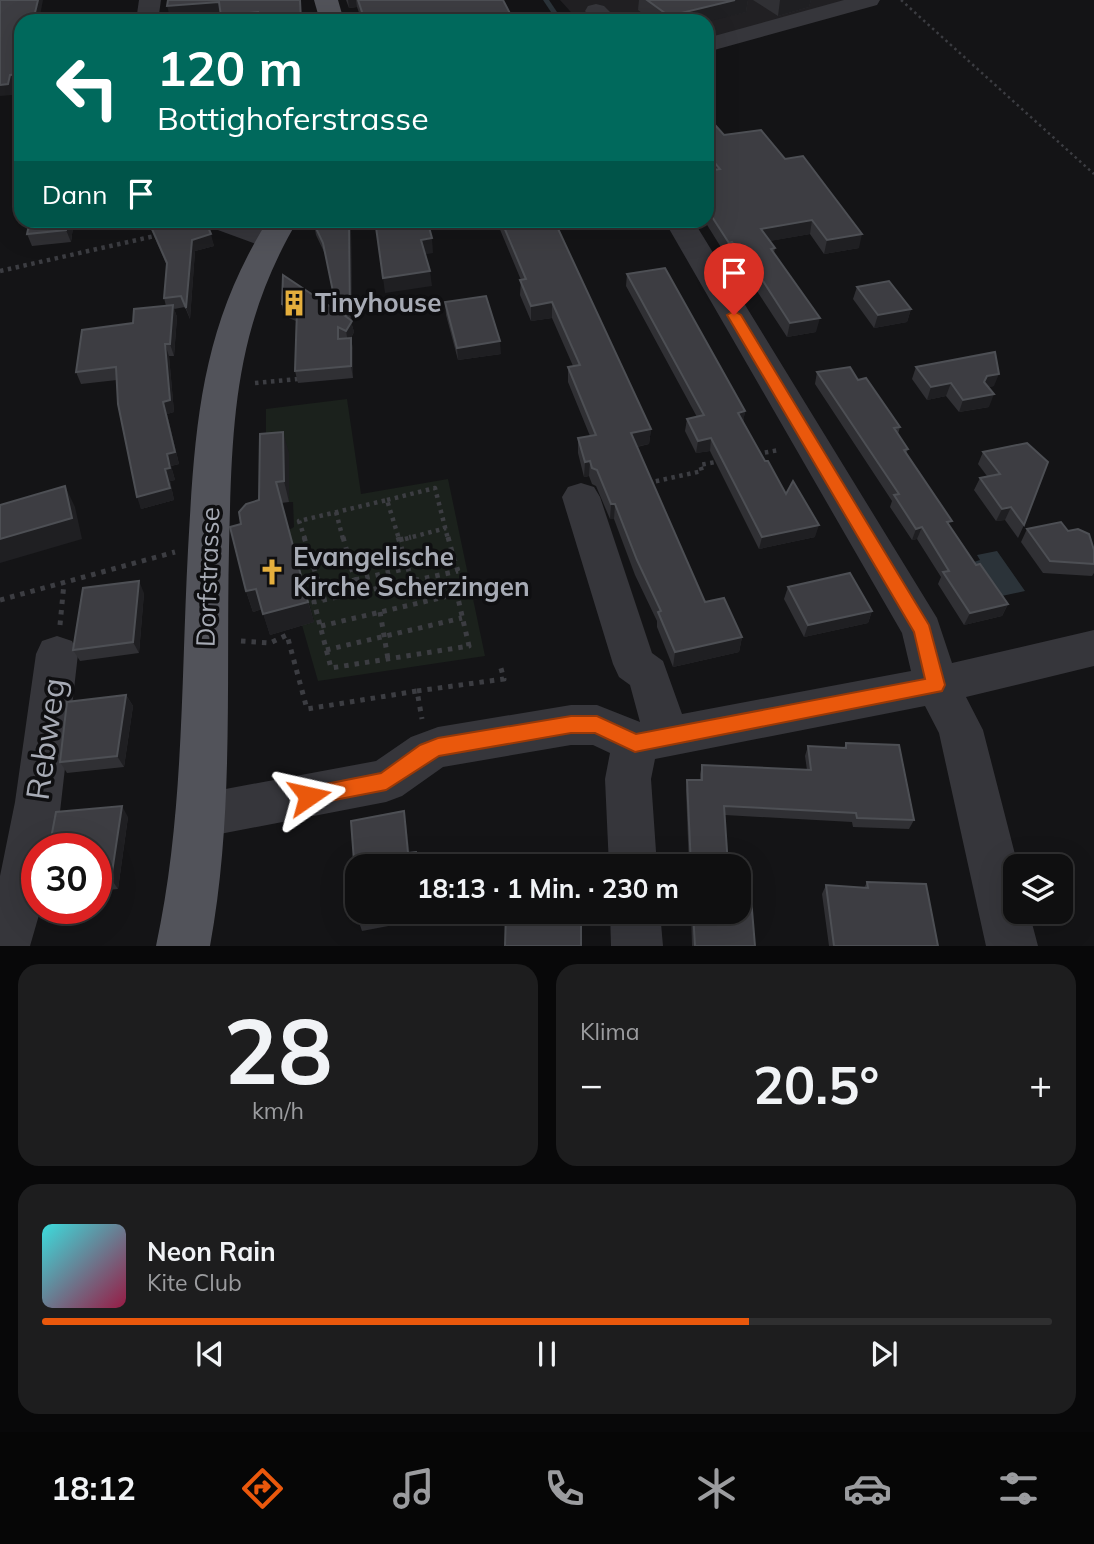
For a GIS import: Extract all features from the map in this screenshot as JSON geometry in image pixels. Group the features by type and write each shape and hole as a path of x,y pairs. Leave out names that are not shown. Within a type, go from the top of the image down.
{"main road":[{"name":"Dorfstrasse","path":"183,946 199,816 214,436 224,359 247,283 276,230"}],"street":[{"path":"714,44 869,0"},
{"path":"683,228 922,630 936,685 961,730 1012,946"},
{"path":"581,497 634,664 648,674 651,740 628,779 632,854"},
{"path":"199,816 386,781 427,752 465,743 571,725 597,725 651,740 936,685 1094,648"},
{"name":"Rebweg","path":"4,946 18,908 28,865 57,654"},
{"path":"636,924 637,946"}],"path":[{"path":"901,0 1094,174"},
{"path":"0,271 187,228"},
{"path":"265,382 298,379"},
{"path":"749,456 811,444"},
{"path":"581,497 702,471 700,465 725,460"},
{"path":"321,626 457,594 467,585 452,552 435,488 299,521 324,600"},
{"path":"387,500 412,580"},
{"path":"336,512 358,592"},
{"path":"399,540 446,528"},
{"path":"0,600 177,551"},
{"path":"355,580 452,552"},
{"path":"351,566 404,554"},
{"path":"457,594 469,646 331,668 314,602 458,570"},
{"path":"57,654 64,583"},
{"path":"380,612 388,659"},
{"path":"326,650 462,618"},
{"path":"233,639 248,643 270,643 286,633 307,709 504,679 500,665"},
{"path":"417,691 424,731"}],"shaded area":[{"path":"560,0 850,0 714,41 714,14 573,14"},
{"path":"347,399 361,494 448,479 485,656 318,681 302,625 314,621 289,530 294,527 293,502 289,502 289,453 266,456 266,409"},
{"path":"997,551 1025,591 997,597 974,562 980,560 977,555"}],"building":[{"path":"0,0 38,0 35,14 14,14 14,75 10,75 8,84 0,85"},
{"path":"168,0 300,0 301,14 221,14 219,2 167,6"},
{"path":"358,0 503,0 510,14 363,14"},
{"path":"647,0 735,0 677,14 666,14"},
{"path":"714,124 724,135 761,130 785,159 803,156 862,234 827,240 812,220 761,229 775,248 771,249 820,318 790,323 745,253 740,254 732,242 729,243 714,220 714,170 720,169 714,162"},
{"path":"28,228 66,228 66,230 27,234"},
{"path":"152,228 208,228 211,234 192,240 186,308 181,296 164,298 167,263"},
{"path":"316,228 349,228 350,314 344,315 352,321 346,331 338,327 338,339 351,338 351,366 295,371 297,310 282,304 283,275 337,311 323,243"},
{"path":"376,228 429,228 432,238 421,240 430,271 383,278"},
{"path":"504,228 558,228 651,429 631,433 705,602 724,598 742,637 675,652 658,612 661,611 615,504 611,504 597,470 592,468 590,461 585,462 578,438 596,435 568,367 580,365 552,302 531,306 520,280 526,279"},
{"path":"665,268 745,411 738,413 765,461 768,461 786,494 793,481 819,525 762,537 711,438 698,441 687,419 704,415 627,274"},
{"path":"889,281 911,309 878,315 857,287"},
{"path":"486,296 500,341 457,348 445,302"},
{"path":"173,305 170,344 165,344 170,400 163,402 175,452 167,454 170,468 165,469 170,488 137,497 118,404 116,367 76,372 82,330 133,323 134,309"},
{"path":"995,352 999,374 987,376 984,382 994,394 963,400 951,383 931,387 916,367"},
{"path":"850,367 858,380 866,378 900,427 894,428 908,449 904,450 952,521 947,522 976,565 980,564 1008,604 970,613 943,572 949,571 922,527 916,529 894,495 899,494 817,372"},
{"path":"283,432 284,481 276,482 308,602 263,614 256,589 246,591 230,527 241,524 239,512 246,504 259,500 260,434"},
{"path":"1027,443 1048,462 1024,525 1011,507 1002,509 980,478 1000,474 983,452"},
{"path":"65,486 72,518 0,539 0,505"},
{"path":"1061,522 1068,531 1078,529 1089,534 1094,550 1094,564 1050,561 1027,529"},
{"path":"850,573 872,611 808,625 788,587"},
{"path":"139,581 133,642 73,650 83,588"},
{"path":"126,695 117,756 60,762 67,702"},
{"path":"846,743 899,745 914,820 857,818 856,813 724,806 727,854 690,854 687,780 702,780 702,765 811,770 808,746 846,748"},
{"path":"122,806 112,872 112,833 52,833 56,812"},
{"path":"404,811 408,853 416,854 353,854 351,821"},
{"path":"867,882 926,884 938,946 834,946 826,885 868,888"},
{"path":"751,898 755,946 695,946 694,924 751,924"},
{"path":"506,924 581,924 581,946 505,946"}],"waterway":[{"path":"546,0 555,14"}],"place":[{"name":"Tinyhouse","path":"294,303"},
{"name":"Evangelische Kirche Scherzingen","path":"272,572"}],"route":[{"path":"309,796 386,781 438,747 571,725 597,725 635,743 936,685 922,630 734,315"}]}
